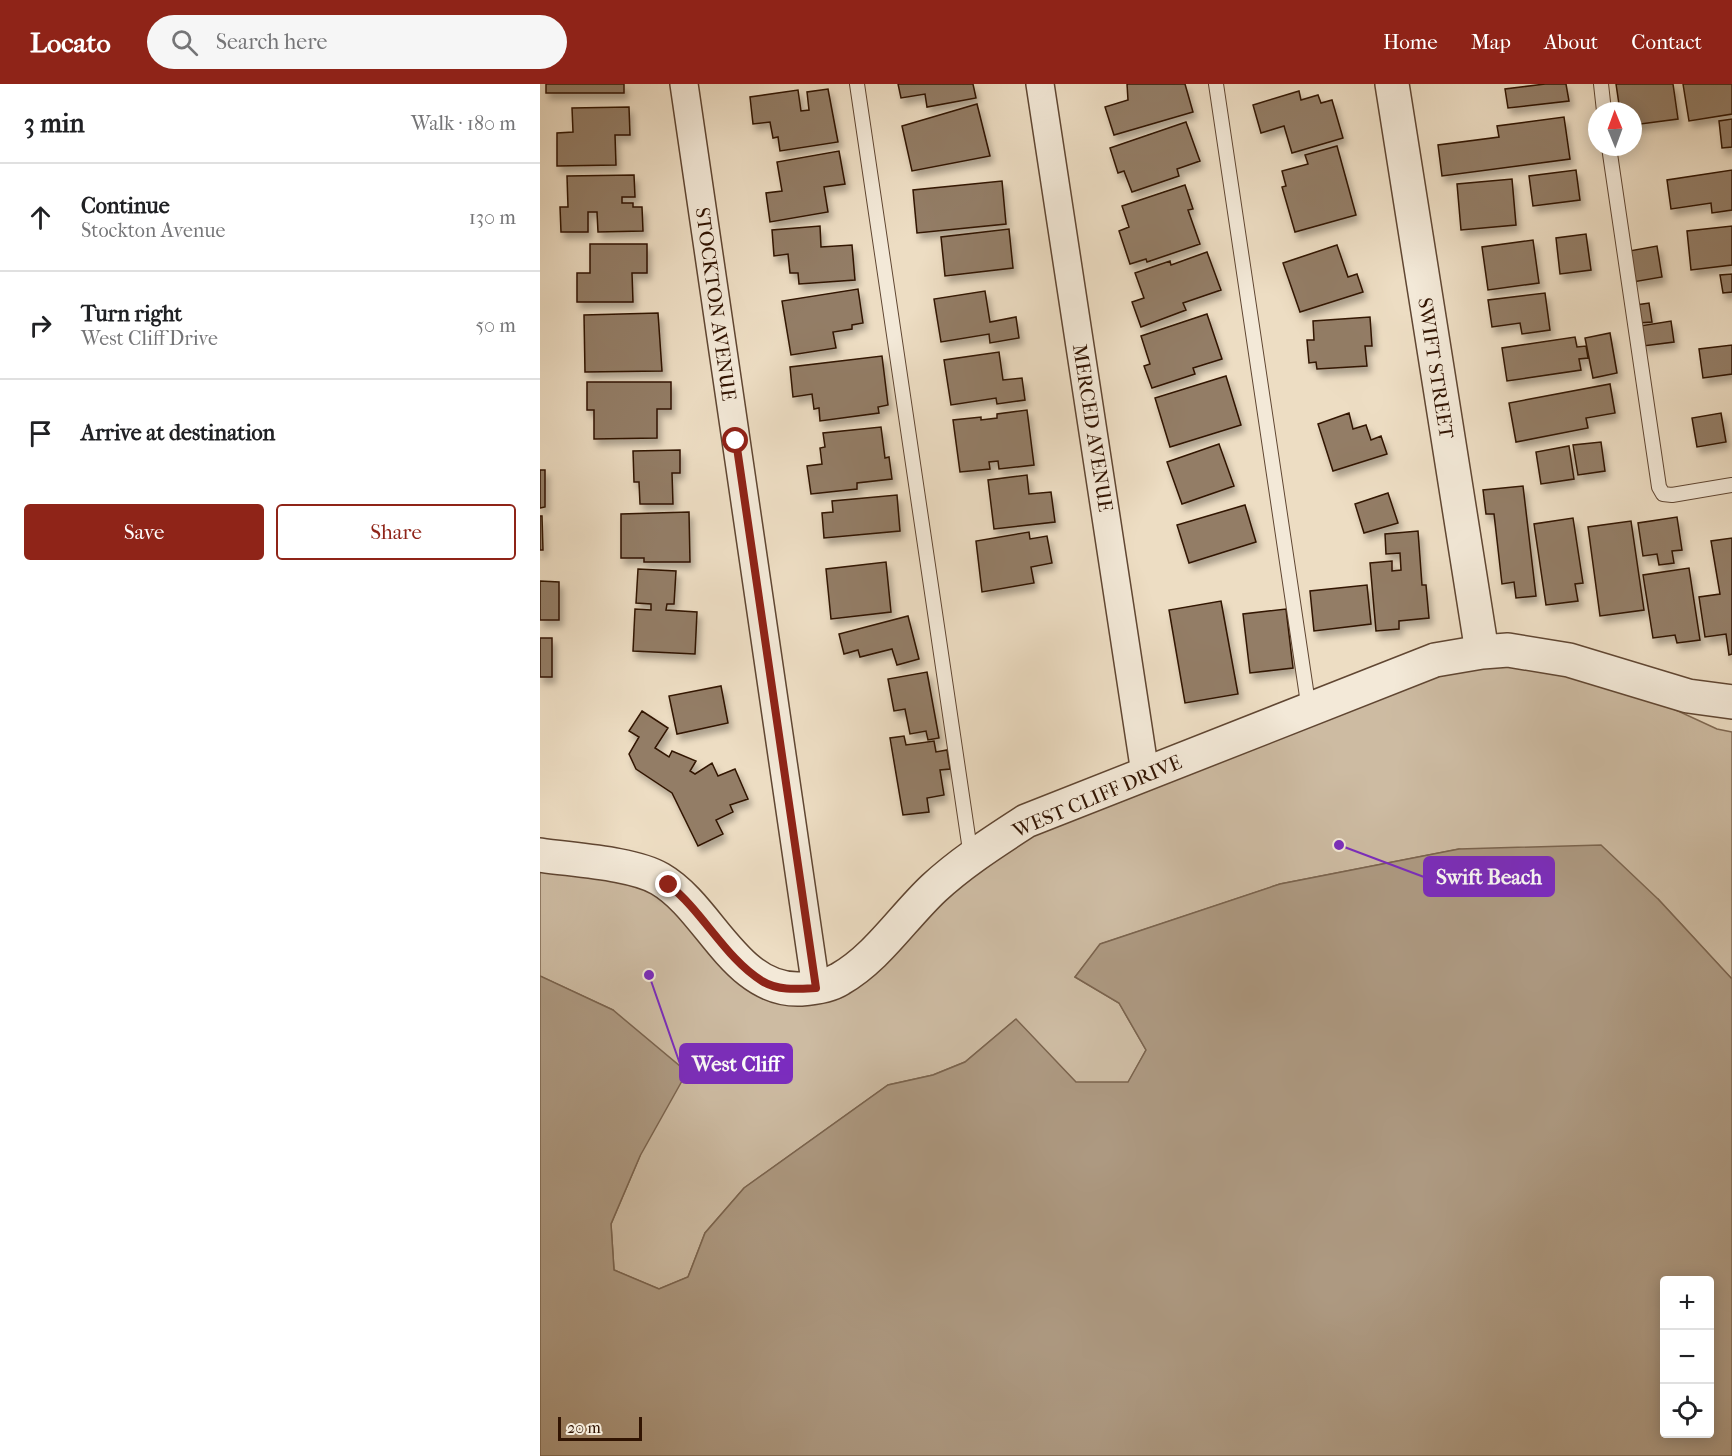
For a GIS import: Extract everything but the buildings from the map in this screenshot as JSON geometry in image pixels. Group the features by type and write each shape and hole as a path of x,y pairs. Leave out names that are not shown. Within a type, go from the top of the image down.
{"street":[{"name":"STOCKTON AVENUE","path":"684,84 816,988"},
{"name":"MERCED AVENUE","path":"1040,84 1145,773"},
{"name":"SWIFT STREET","path":"1392,84 1482,652"},
{"name":"WEST CLIFF DRIVE","path":"540,855 638,870 658,877 687,899 737,959 762,981 790,989 816,988 838,981 860,966 934,887 971,856 1026,821 1435,660 1508,650 1569,660 1688,696 1732,702"}],"lane":[{"path":"857,84 971,856"},
{"path":"1216,84 1309,710"},
{"path":"1601,84 1603,102"},
{"path":"1610,156 1659,487 1663,494 1672,495 1732,485"}],"shaded area":[{"path":"1444,667 1548,667 1652,699 1717,729 1732,732 1732,979 1658,899 1459,849 1280,884 1101,944 1075,977 1119,1003 1146,1050 1128,1083 1076,1083 1015,1020 965,1062 933,1075 888,1085 744,1188 705,1233 688,1277 659,1289 614,1270 611,1224 640,1156 613,1010 540,976 540,857 631,872 710,922 814,999 975,857"},
{"path":"1601,845 1658,899 1732,979 1732,1456 540,1456 540,976 613,1010 687,1072 640,1156 611,1224 614,1270 659,1289 688,1277 705,1233 744,1188 888,1085 933,1075 965,1062 1016,1019 1076,1082 1128,1082 1146,1050 1119,1003 1075,977 1100,944 1280,884 1459,849"}],"place":[{"name":"Swift Beach","path":"1339,845"},
{"name":"West Cliff","path":"649,975"}],"route":[{"path":"669,885 687,899 737,959 762,981 790,989 816,988 736,441"}]}
